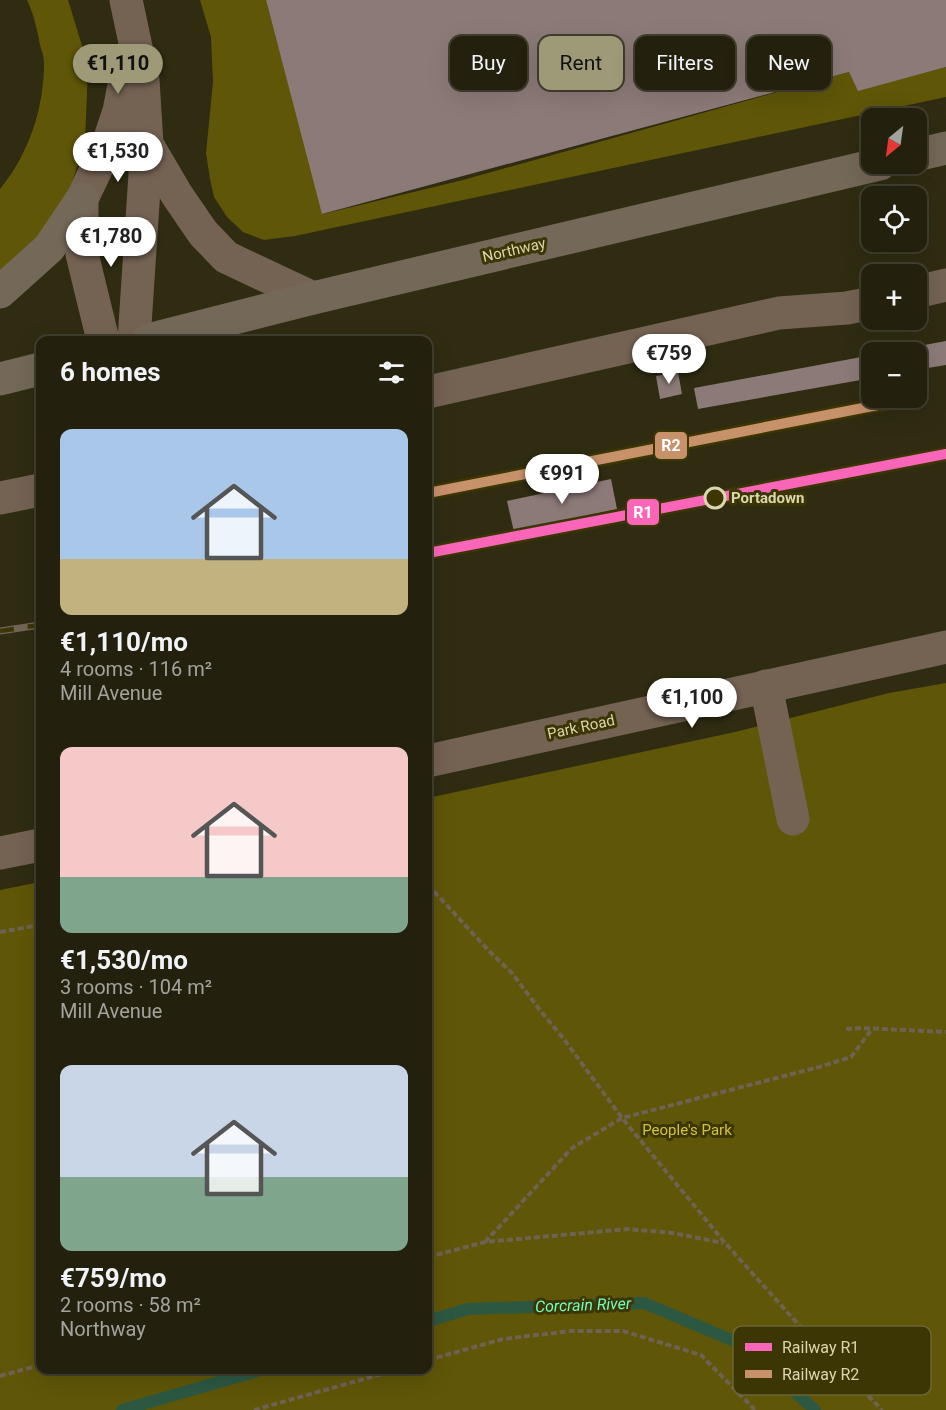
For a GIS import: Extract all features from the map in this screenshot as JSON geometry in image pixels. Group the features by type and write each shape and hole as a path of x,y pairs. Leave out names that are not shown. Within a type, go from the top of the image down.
{"highway":[{"path":"927,152 946,148"},
{"name":"Northway","path":"164,336 312,298 861,168"},
{"path":"0,292 49,248 82,199"},
{"path":"0,379 36,370"}],"street":[{"path":"126,0 143,80 147,144 134,336"},
{"path":"102,336 82,255 82,199 108,144 119,111 133,39"},
{"path":"147,144 203,233 226,257 312,298"},
{"path":"927,289 946,285"},
{"path":"432,391 779,313 861,305"},
{"path":"0,498 36,491"},
{"name":"Park Road","path":"432,760 946,647"},
{"path":"766,686 794,819"},
{"path":"0,853 36,846"}],"path":[{"path":"432,889 512,973 622,1118 725,1243 800,1326"},
{"path":"0,932 36,926"},
{"path":"846,1029 946,1032"},
{"path":"485,1242 572,1148 622,1118 851,1057 872,1029"},
{"path":"432,1256 485,1242 628,1229 673,1233 725,1243"},
{"path":"432,1359 503,1339 571,1331 623,1331 700,1355 733,1388"},
{"path":"0,1376 36,1366"},
{"path":"254,1410 382,1374"},
{"path":"740,1395 755,1410"},
{"path":"867,1395 882,1410"}],"green space":[{"path":"27,0 68,0 88,65 85,143 67,197 45,236 0,273 0,189 27,146 38,113 43,80 43,56"},
{"path":"200,0 266,0 323,214 463,180 785,90 831,90 831,77 849,72 858,90 946,67 946,97 894,108 861,108 861,115 295,236 264,240 243,232 227,217 214,197 206,153 213,82 211,37"},
{"name":"People's Park","path":"946,683 946,1410 0,1410 0,890 36,883 36,1374 432,1374 432,797 735,732 889,693"}],"building":[{"path":"266,0 946,0 946,67 858,91 849,72 831,77 831,36 747,36 747,90 782,90 322,214"},
{"path":"946,341 946,365 927,368 927,345"},
{"path":"861,357 861,380 698,409 694,388"},
{"path":"678,372 682,394 660,399 656,376"},
{"path":"611,479 617,509 514,532 507,501"}],"waterway":[{"name":"Corcrain River","path":"432,1320 468,1309 644,1303 733,1341"},
{"name":"Corcrain River","path":"122,1410 247,1374"},
{"name":"Corcrain River","path":"798,1395 815,1410"}],"railway":[{"path":"432,552 946,454"},
{"path":"0,631 36,626"}],"rail line":[{"name":"R2","path":"432,492 863,408"},
{"name":"R1","path":"432,552 946,454"}],"place":[{"name":"Portadown","path":"715,498"}]}
